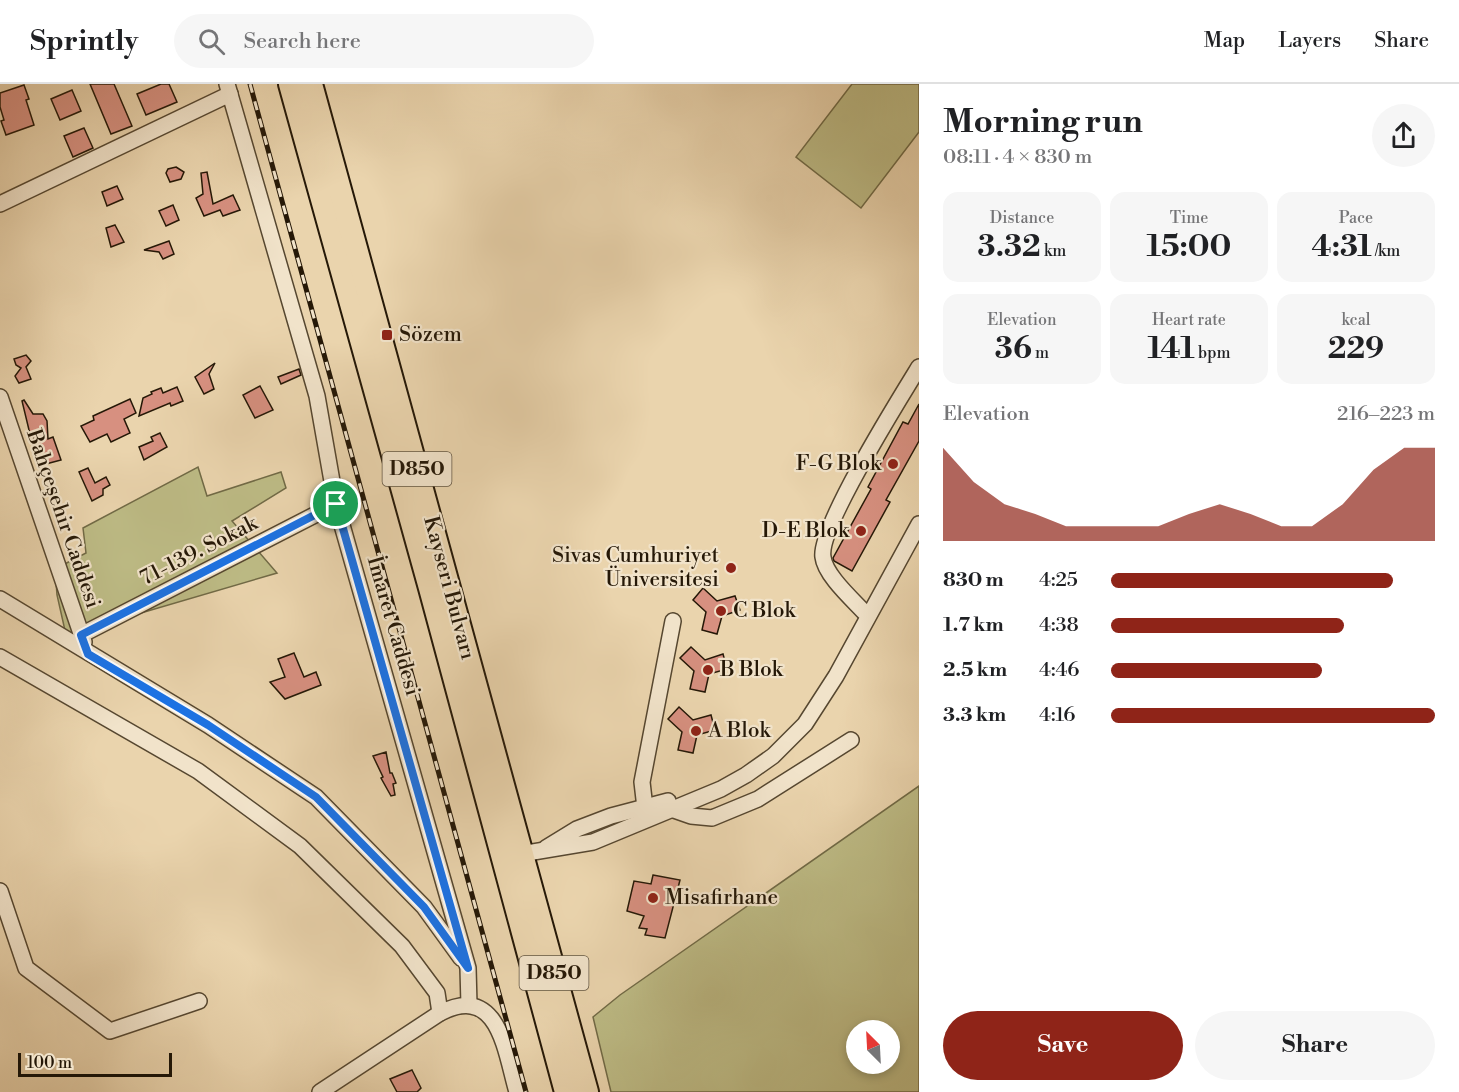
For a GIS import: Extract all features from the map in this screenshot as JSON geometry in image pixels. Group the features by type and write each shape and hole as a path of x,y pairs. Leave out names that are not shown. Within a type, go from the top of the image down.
{"highway":[{"name":"Kayseri Bulvarı","path":"290,84 427,576 521,854 566,1092"},
{"name":"Kayseri Bulvarı","path":"311,84 587,1092"}],"street":[{"path":"0,204 229,89"},
{"name":"İmaret Caddesi","path":"229,89 317,396 336,504 468,968 469,1005"},
{"path":"864,612 833,578 822,558 824,539 870,450 919,367"},
{"name":"Bahçeşehir Caddesi","path":"0,397 88,654"},
{"name":"71-139. Sokak","path":"81,635 336,504"},
{"path":"521,854 611,816 666,802 716,783 770,751 801,718 919,513"},
{"path":"521,854 593,842 721,789 747,775 773,756 806,723 836,676 919,524"},
{"path":"0,599 208,725 316,797 424,907 468,968"},
{"path":"645,807 642,782 673,621"},
{"path":"0,657 198,771 300,846 402,946 437,993 440,1013"},
{"path":"671,809 691,816 711,818 758,799 851,740"},
{"path":"0,891 26,968 110,1031 199,1001"},
{"path":"320,1092 455,1005 479,1006 495,1022 517,1092"}],"shaded area":[{"path":"852,84 919,84 919,132 861,208 796,157"},
{"path":"198,467 207,496 281,472 286,488 232,521 277,573 66,635 57,595 55,569 86,553 83,528"},
{"path":"919,786 919,1092 611,1092 593,1017 620,995"}],"building":[{"path":"90,84 114,84 132,126 111,134"},
{"path":"161,84 169,84 177,102 146,115 137,94"},
{"path":"24,85 34,125 6,135 1,121 4,120 0,107 0,93"},
{"path":"72,90 81,111 60,120 51,99"},
{"path":"84,128 93,148 73,157 64,136"},
{"path":"176,167 184,172 181,179 170,182 166,173 168,169"},
{"path":"207,172 213,204 233,195 240,210 223,216 220,210 204,216 196,198 203,194 201,173"},
{"path":"117,186 123,199 107,206 102,192"},
{"path":"173,205 179,220 166,226 159,211"},
{"path":"115,225 124,242 111,247 106,228"},
{"path":"169,241 174,254 163,259 159,252 144,250"},
{"path":"26,355 31,361 26,367 31,379 19,383 15,376 21,368 16,365 14,359"},
{"path":"215,363 209,374 214,389 204,394 195,377"},
{"path":"299,369 301,375 281,384 278,377"},
{"path":"260,386 273,410 255,418 243,395"},
{"path":"177,387 183,401 171,406 170,403 139,416 143,398 161,388 163,393"},
{"path":"130,399 136,413 124,419 130,433 111,442 107,434 90,442 81,426 94,420 93,416"},
{"path":"24,400 33,414 43,414 47,421 48,439 53,437 61,460 42,465 37,444 29,430 22,401"},
{"path":"919,404 919,441 886,500 890,502 852,571 834,561 833,558 871,489 868,487 903,422 908,424"},
{"path":"160,433 167,447 144,460 139,447 153,441 151,437"},
{"path":"88,468 95,483 106,477 110,485 103,489 103,495 92,501 79,472"},
{"name":"C Blok","path":"703,588 717,601 735,596 740,610 722,616 717,634 702,630 706,612 693,600"},
{"name":"B Blok","path":"691,647 705,660 723,654 727,669 709,674 705,692 690,689 694,671 680,658"},
{"path":"294,653 304,677 316,672 321,685 285,699 270,682 285,677 278,659"},
{"name":"A Blok","path":"679,707 693,720 711,715 715,730 697,735 693,753 678,750 682,732 668,719"},
{"path":"386,752 390,773 396,783 393,784 395,795 391,796 373,756"},
{"name":"Misafirhane","path":"653,875 680,880 665,938 645,935 647,929 639,928 644,916 627,911 634,881 651,884"},
{"path":"412,1070 421,1088 417,1092 397,1092 390,1079"}],"railway":[{"path":"250,84 526,1092"}],"place":[{"name":"Sözem","path":"387,335"},
{"name":"F-G Blok","path":"893,464"},
{"name":"D-E Blok","path":"861,531"},
{"name":"Sivas Cumhuriyet Üniversitesi","path":"731,568"},
{"name":"C Blok","path":"721,611"},
{"name":"B Blok","path":"708,670"},
{"name":"A Blok","path":"696,731"},
{"name":"Misafirhane","path":"653,898"}],"route":[{"path":"336,504 468,968 424,907 316,797 208,725 88,654 81,635 336,504"}]}
